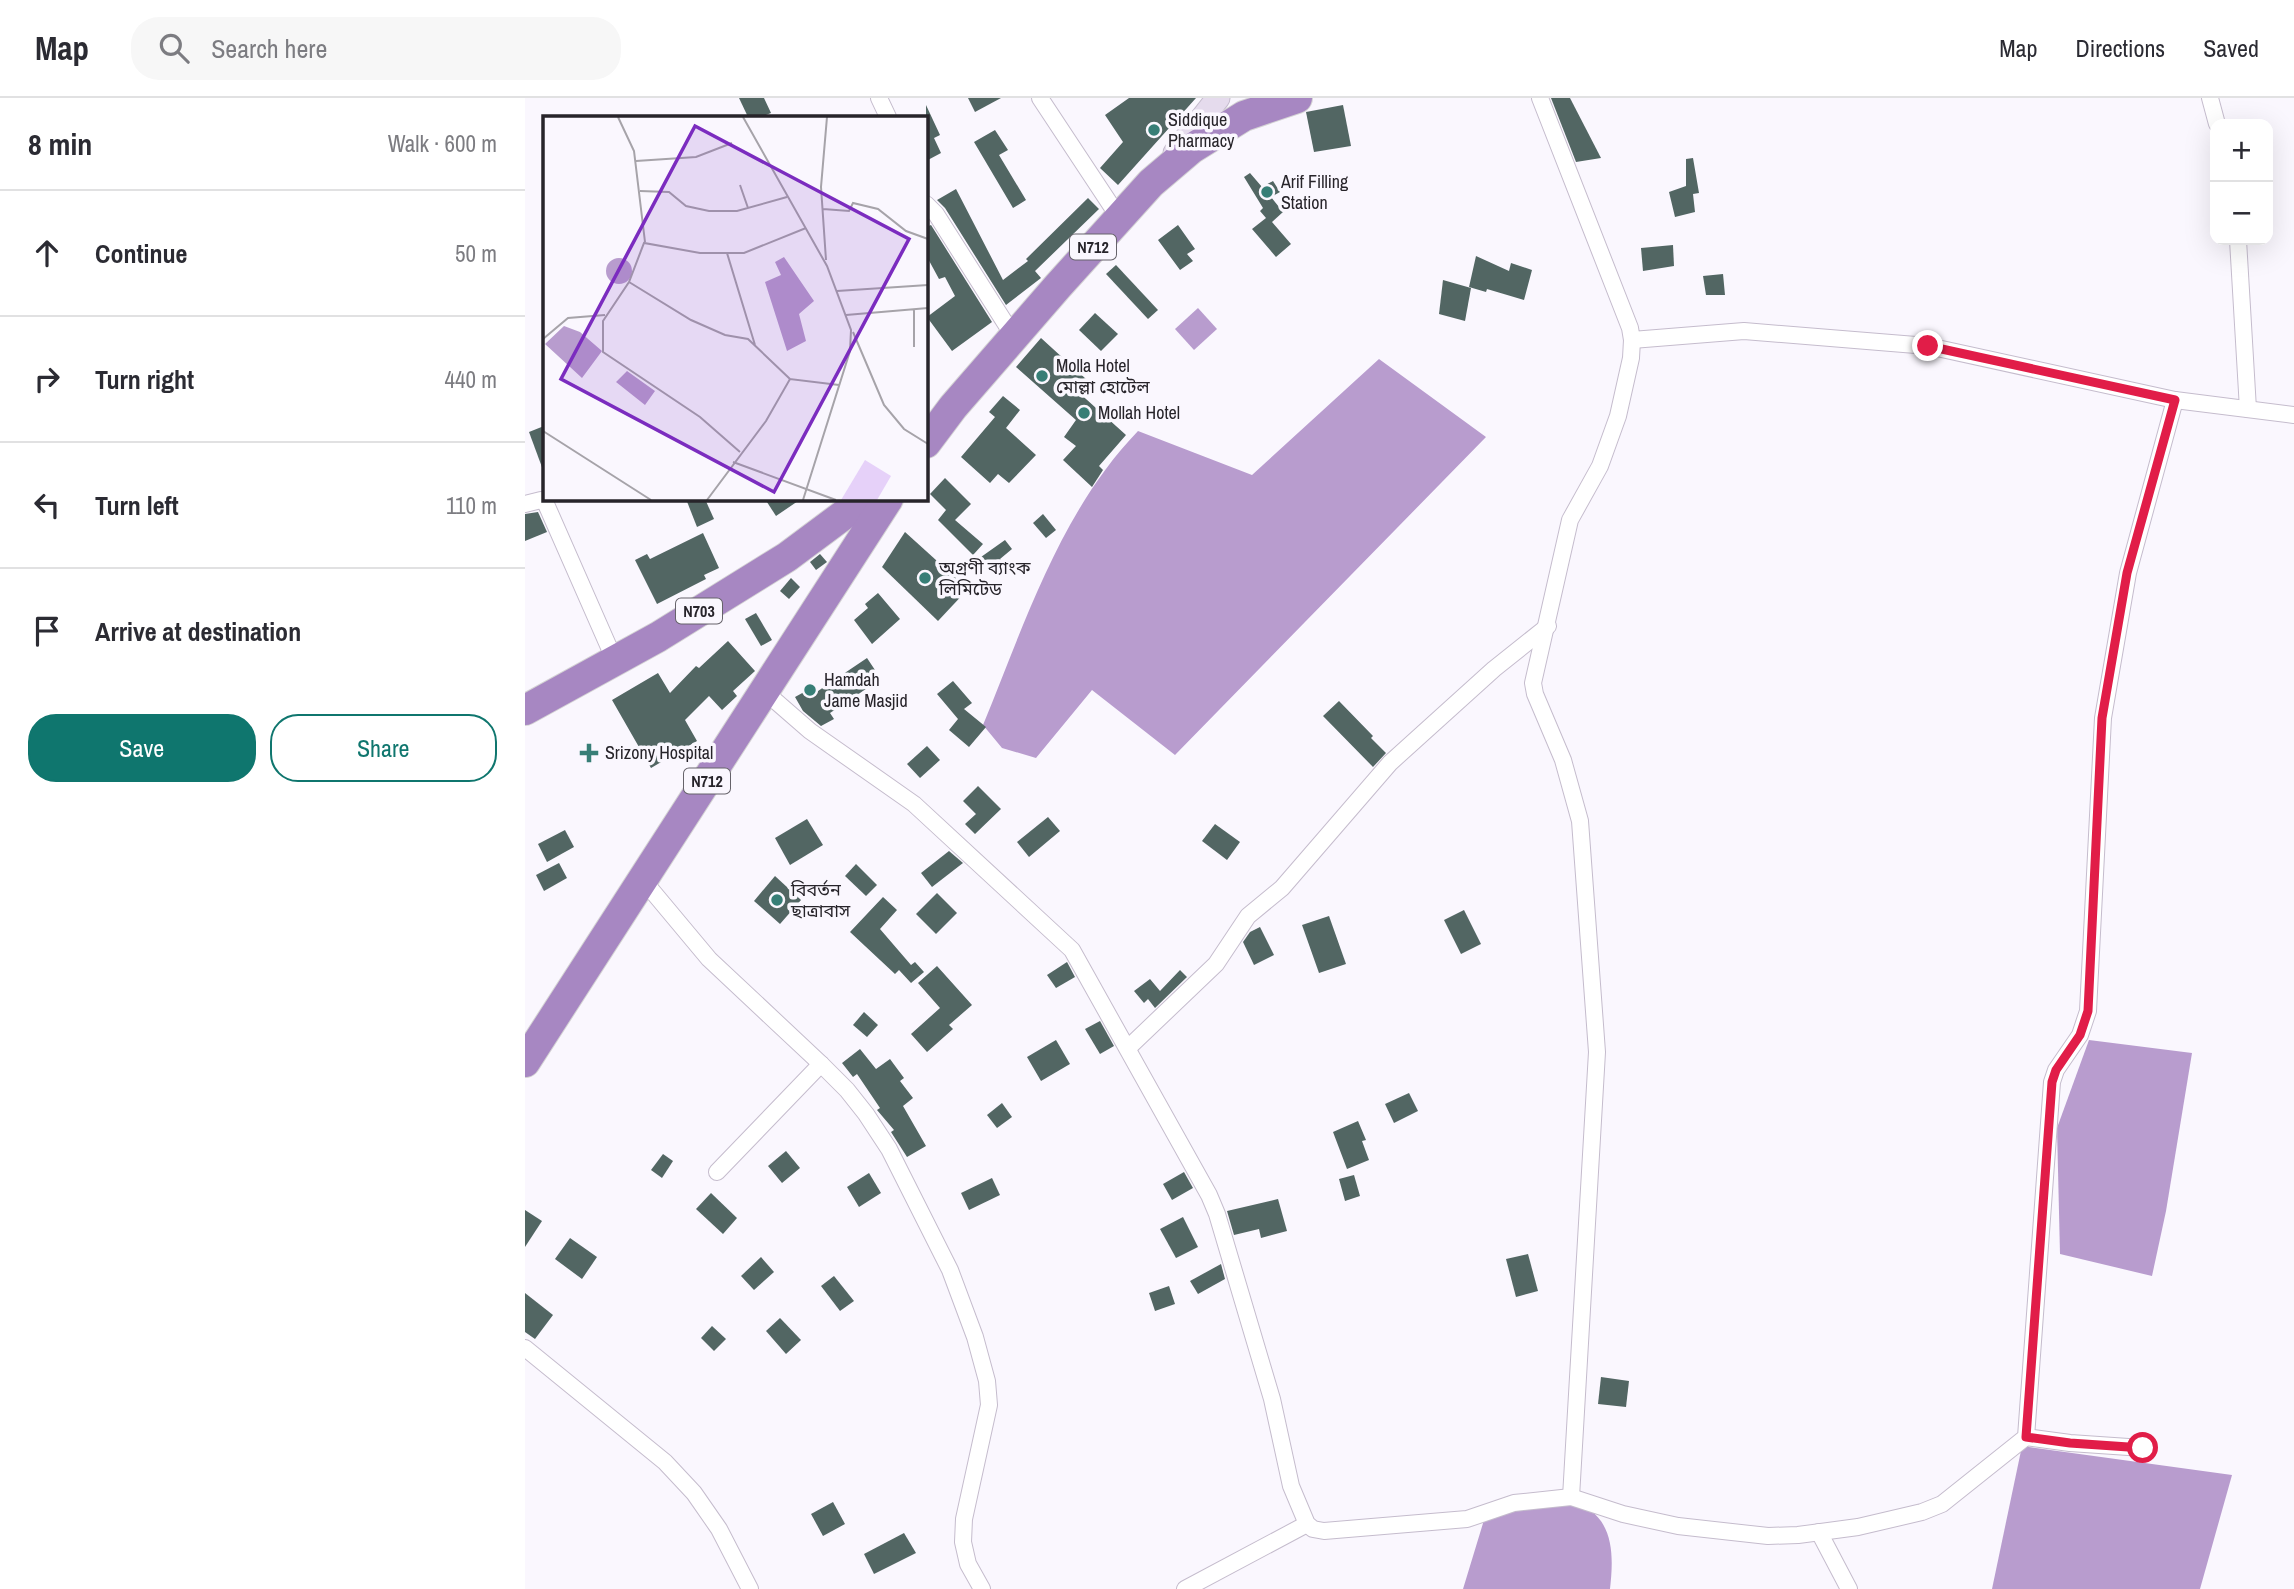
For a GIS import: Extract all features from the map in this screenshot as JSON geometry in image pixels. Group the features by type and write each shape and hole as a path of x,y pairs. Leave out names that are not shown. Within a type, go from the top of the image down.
{"highway":[{"name":"N712","path":"927,442 1118,216 1151,183 1191,149 1244,116 1297,98"},
{"name":"N703","path":"525,710 658,637 787,556 864,500"},
{"name":"N712","path":"525,1062 887,500"}],"street":[{"path":"879,98 888,116"},
{"path":"1040,98 1118,216"},
{"path":"1151,183 1218,98"},
{"path":"1539,98 1630,328 1632,340 1631,358 1618,416 1600,467 1570,520 1548,626 1533,682 1535,694 1563,760 1580,821 1597,1052 1571,1497"},
{"path":"2210,98 2216,119"},
{"path":"927,205 936,214 1014,337"},
{"path":"2238,245 2248,409"},
{"path":"1632,340 1744,331 1928,346 2175,400 2294,415"},
{"path":"2026,1437 2052,1082 2056,1070 2080,1035 2088,1011 2102,718 2127,573 2175,400"},
{"path":"525,504 541,500 546,504 615,661"},
{"path":"1128,1048 1216,964 1248,916 1282,888 1390,763 1494,669 1548,626"},
{"path":"764,691 810,731 914,804 1072,950 1209,1195 1217,1214 1272,1399 1291,1486 1307,1524 1313,1529 1324,1531 1467,1519 1514,1503 1571,1497 1623,1514 1678,1526 1768,1536 1819,1532 1883,1521 1942,1504 2026,1437 2143,1448"},
{"path":"643,880 709,959 847,1090 889,1149 950,1270 975,1337 987,1381 989,1405 964,1519 963,1542 968,1564 982,1589"},
{"path":"717,1172 821,1064"},
{"path":"525,1348 665,1462 694,1493 719,1529 750,1589"},
{"path":"1185,1589 1307,1524"},
{"path":"1819,1532 1849,1589"}],"shaded area":[{"path":"1198,308 1217,329 1194,350 1175,329"},
{"path":"1379,359 1486,437 1175,755 1092,690 1036,758 1002,748 983,725 1030,609 1047,570 1087,497 1138,431 1252,475"},
{"path":"2089,1040 2192,1053 2166,1211 2152,1276 2060,1254 2057,1128"},
{"path":"2022,1446 2232,1475 2200,1589 1992,1589"},
{"path":"1563,1501 1587,1508 1604,1526 1611,1546 1610,1589 1463,1589 1484,1520 1512,1505"}],"building":[{"path":"739,98 764,98 771,113 748,116"},
{"path":"968,98 1001,98 975,112"},
{"path":"1129,98 1196,98 1118,185 1100,168 1123,142 1105,115"},
{"path":"1551,98 1570,98 1601,158 1576,162"},
{"path":"926,105 940,135 934,138 941,153 927,160 927,116"},
{"path":"1343,105 1351,146 1314,152 1306,112"},
{"path":"995,130 1008,150 999,155 1026,200 1013,208 974,142"},
{"path":"1693,158 1699,193 1693,194 1695,212 1675,217 1669,192 1686,186 1686,159"},
{"path":"1250,173 1262,187 1273,181 1280,192 1271,197 1283,212 1272,222 1291,244 1276,257 1252,229 1266,218 1244,177"},
{"path":"956,189 1003,280 1028,261 1026,259 1088,198 1099,209 1035,271 1041,278 1006,305 945,208 937,200"},
{"path":"931,225 992,322 952,351 927,317 955,296 945,277 939,279 927,257 927,227"},
{"path":"1178,225 1195,249 1187,254 1193,261 1180,270 1158,240"},
{"path":"1673,245 1674,266 1643,271 1641,248"},
{"path":"1476,256 1509,271 1511,263 1532,270 1524,300 1487,289 1486,292 1469,287"},
{"path":"1116,265 1158,310 1148,319 1106,274"},
{"path":"1723,274 1725,295 1706,295 1703,276"},
{"path":"1443,280 1471,288 1465,321 1439,314"},
{"path":"1095,313 1118,334 1101,351 1079,330"},
{"name":"Mollah Hotel","path":"1041,338 1086,379 1076,390 1126,435 1099,466 1103,470 1092,487 1063,460 1076,446 1064,437 1076,420 1016,367"},
{"path":"1003,396 1020,410 1006,428 1036,455 1009,483 998,474 990,483 961,457 995,417 989,412"},
{"path":"543,426 543,470 529,432"},
{"path":"945,478 971,504 955,520 983,544 973,555 938,520 946,510 930,494"},
{"path":"686,500 705,500 714,519 697,527"},
{"path":"766,500 800,500 776,516"},
{"path":"538,512 547,532 525,541 525,514"},
{"path":"1043,514 1056,530 1046,538 1033,523"},
{"name":"অগ্রণী ব্যাংক লিমিটেড","path":"905,532 968,589 938,621 882,567"},
{"path":"703,533 719,568 704,575 706,579 657,604 635,560 647,554 650,559"},
{"path":"1005,540 1012,549 1000,559 1005,564 995,572 981,557"},
{"path":"820,554 827,562 816,570 810,562"},
{"path":"791,578 800,587 789,599 780,591"},
{"path":"878,593 900,619 872,644 854,620 868,608 865,604"},
{"path":"756,613 772,640 761,646 745,619"},
{"path":"728,641 755,671 733,691 737,696 722,710 709,696 685,720 697,741 651,768 612,700 658,673 670,693 696,666 699,668"},
{"path":"867,658 881,679 830,713 834,719 821,726 803,711 795,697 815,686 818,691"},
{"path":"953,681 972,703 964,709 986,727 969,747 949,730 958,719 937,694"},
{"path":"1339,701 1386,753 1373,767 1323,716"},
{"path":"927,746 940,760 920,778 907,764"},
{"path":"978,786 1001,809 975,834 965,824 976,814 963,801"},
{"path":"1048,817 1060,831 1029,857 1017,842"},
{"path":"807,819 823,845 790,865 775,838"},
{"path":"1215,824 1240,842 1227,860 1202,841"},
{"path":"565,830 574,847 547,862 538,844"},
{"path":"949,851 963,863 932,887 921,873"},
{"path":"559,863 567,878 544,891 536,875"},
{"path":"856,864 877,885 866,896 845,876"},
{"name":"বিবর্তন ছাত্রাবাস","path":"775,876 801,900 780,924 754,901"},
{"path":"937,893 957,913 936,934 916,914"},
{"path":"883,897 897,910 880,929 911,965 915,962 924,972 911,983 899,970 895,974 850,932"},
{"path":"1464,910 1481,944 1461,954 1444,920"},
{"path":"1329,916 1346,964 1319,973 1302,925"},
{"path":"1260,927 1274,955 1254,965 1243,942 1250,932"},
{"path":"1067,962 1075,977 1056,988 1047,975"},
{"path":"937,966 972,1005 949,1025 953,1029 927,1052 911,1034 940,1008 918,983"},
{"path":"1180,970 1187,977 1155,1008 1148,999 1144,1003 1134,991 1150,979 1160,991"},
{"path":"864,1012 878,1025 867,1037 853,1025"},
{"path":"1100,1021 1114,1046 1100,1054 1085,1029"},
{"path":"1056,1040 1070,1064 1041,1081 1027,1057"},
{"path":"860,1049 876,1069 890,1059 904,1078 900,1081 913,1098 903,1106 926,1146 907,1157 891,1132 894,1130 877,1110 880,1108 857,1074 853,1077 842,1063"},
{"path":"1409,1093 1418,1111 1394,1123 1385,1104"},
{"path":"1002,1103 1012,1117 997,1128 987,1115"},
{"path":"1358,1121 1366,1140 1362,1141 1369,1160 1347,1169 1333,1132"},
{"path":"786,1151 800,1168 782,1183 768,1166"},
{"path":"663,1154 673,1161 662,1178 651,1170"},
{"path":"1184,1172 1193,1188 1172,1200 1163,1184"},
{"path":"869,1173 881,1193 859,1207 847,1187"},
{"path":"1354,1175 1360,1196 1345,1201 1339,1179"},
{"path":"992,1178 1000,1195 969,1210 961,1193"},
{"path":"711,1193 737,1218 723,1234 696,1209"},
{"path":"1278,1199 1287,1231 1261,1238 1259,1229 1234,1235 1227,1211"},
{"path":"525,1210 542,1221 525,1247"},
{"path":"1183,1217 1198,1247 1176,1258 1160,1229"},
{"path":"570,1238 597,1257 582,1279 555,1259"},
{"path":"1528,1254 1538,1291 1516,1297 1506,1259"},
{"path":"761,1257 774,1272 754,1290 741,1276"},
{"path":"1221,1264 1225,1279 1198,1294 1190,1281"},
{"path":"834,1276 854,1301 840,1311 821,1286"},
{"path":"1169,1286 1175,1304 1155,1311 1149,1293"},
{"path":"525,1293 553,1315 535,1339 525,1332"},
{"path":"780,1318 801,1340 786,1354 766,1331"},
{"path":"712,1326 726,1339 714,1351 701,1338"},
{"path":"1601,1377 1629,1381 1626,1407 1598,1404"},
{"path":"833,1502 845,1524 823,1536 811,1514"},
{"path":"904,1533 916,1553 874,1574 864,1554"}],"place":[{"name":"Siddique Pharmacy","path":"1154,130"},
{"name":"Arif Filling Station","path":"1267,192"},
{"name":"Molla Hotel মোল্লা হোটেল","path":"1042,376"},
{"name":"Mollah Hotel","path":"1084,413"},
{"name":"অগ্রণী ব্যাংক লিমিটেড","path":"925,578"},
{"name":"Hamdah Jame Masjid","path":"810,690"},
{"name":"Srizony Hospital","path":"589,753"},
{"name":"বিবর্তন ছাত্রাবাস","path":"777,900"}],"route":[{"path":"1928,346 2175,400 2127,573 2102,718 2088,1011 2080,1035 2056,1070 2052,1082 2026,1437 2046,1441 2143,1448"}]}
